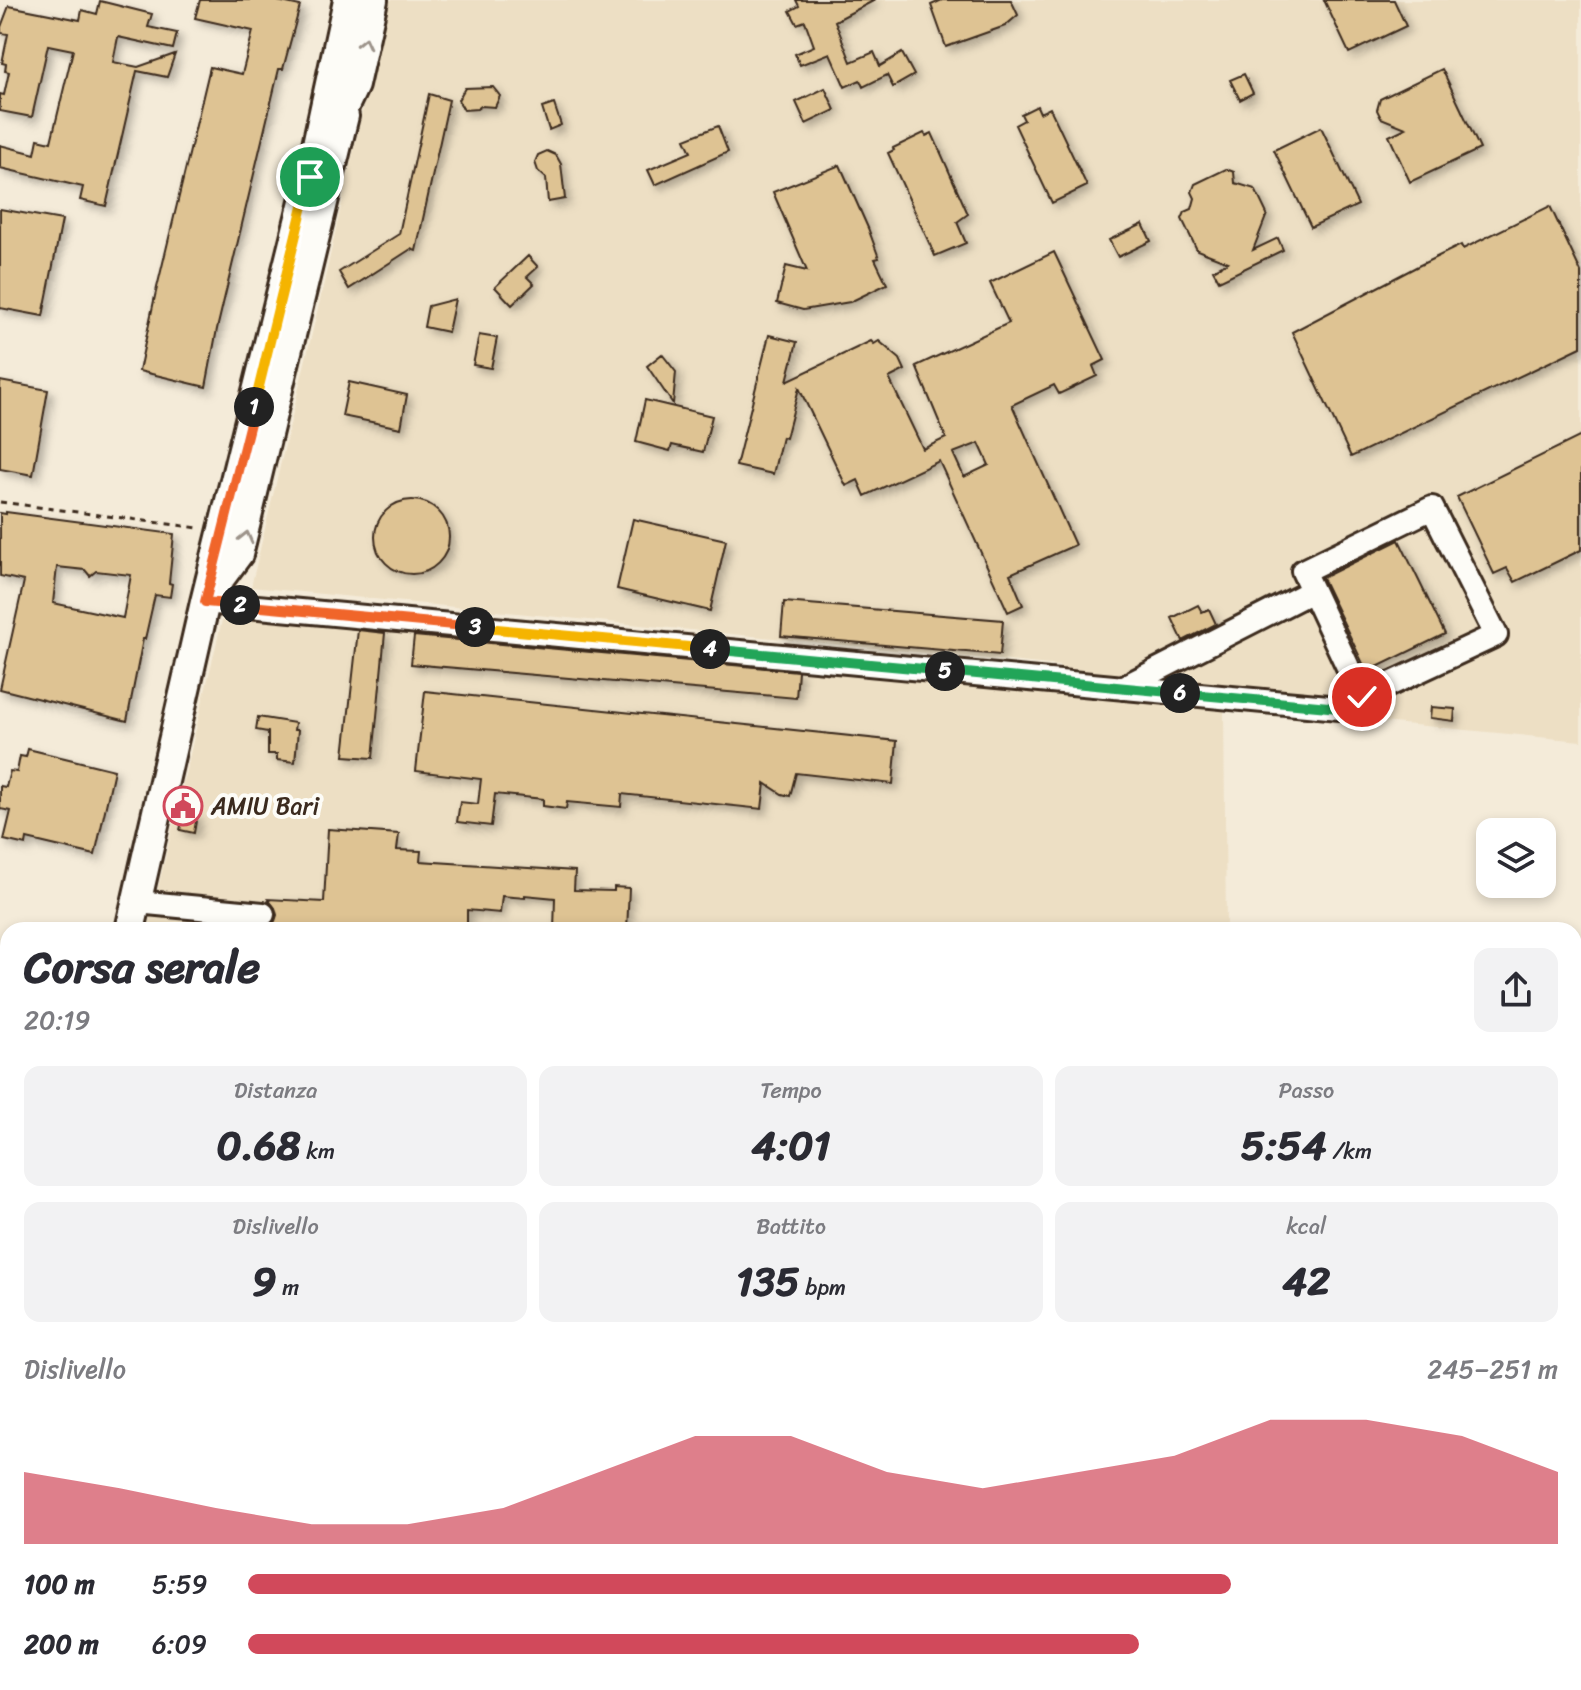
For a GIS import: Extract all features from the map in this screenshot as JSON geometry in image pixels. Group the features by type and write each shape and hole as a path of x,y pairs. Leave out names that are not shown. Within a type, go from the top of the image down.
{"main road":[{"path":"132,922 205,602 310,177 348,0"},
{"path":"310,177 354,85 373,0"}],"street":[{"path":"205,602 241,555 354,85"},
{"path":"304,295 310,177"},
{"path":"205,602 1339,708 1496,635 1432,508 1303,571 1362,697"},
{"path":"1122,688 1312,591"},
{"path":"137,902 263,914"}],"path":[{"path":"0,502 223,531"}],"shaded area":[{"path":"387,0 1581,0 1581,741 1224,707 1226,922 150,922 224,612 1060,692 1060,666 251,587 322,292"}],"building":[{"path":"200,0 273,0 300,6 283,69 279,69 206,387 139,371 210,67 242,74 253,31 195,18"},
{"path":"796,0 875,0 835,21 851,62 874,52 880,66 902,53 914,75 893,87 887,75 863,87 860,80 845,87 830,53 800,65 795,54 814,46 805,21 797,24 790,11 799,6"},
{"path":"942,0 1011,0 1018,15 1005,26 946,47 931,5"},
{"path":"1324,0 1394,0 1406,26 1349,53"},
{"path":"100,1 152,14 148,27 177,33 173,49 118,37 113,62 138,67 175,54 167,77 137,71 106,206 80,200 83,187 0,168 0,145 35,154 38,139 51,142 73,50 48,45 32,117 0,111 0,94 4,95 9,72 5,71 6,64 2,63 8,34 1,33 1,27 9,6 80,20 82,10 97,14"},
{"path":"1442,69 1480,149 1410,182 1389,136 1406,128 1381,118 1377,110 1380,99"},
{"path":"1244,74 1253,93 1240,100 1230,80"},
{"path":"493,87 500,96 495,107 464,110 458,100 465,88"},
{"path":"825,88 835,110 806,124 796,102"},
{"path":"429,94 449,100 416,251 411,249 349,289 339,272 399,234"},
{"path":"554,104 561,125 549,130 542,108"},
{"path":"1037,106 1040,113 1050,108 1087,186 1052,203 1015,125 1024,120 1021,114"},
{"path":"718,126 728,152 655,185 648,170 691,152 685,139"},
{"path":"1321,127 1358,205 1311,227 1274,150"},
{"path":"924,133 926,136 932,133 968,214 957,222 966,243 935,256 888,153"},
{"path":"547,151 556,155 561,164 565,199 548,202 546,178 538,171 535,162 538,155"},
{"path":"840,165 868,228 879,258 875,259 887,284 850,302 803,310 777,303 786,266 807,271 773,192"},
{"path":"1226,169 1234,172 1235,183 1255,189 1267,214 1253,250 1278,238 1283,250 1219,281 1213,270 1228,262 1197,250 1182,219 1185,212 1192,209 1195,184"},
{"path":"1550,206 1581,272 1581,347 1351,457 1292,332 1461,245 1463,249"},
{"path":"0,209 62,220 43,316 0,308"},
{"path":"1143,224 1151,241 1118,257 1109,240"},
{"path":"1054,252 1105,360 1093,366 1097,376 1059,394 1054,385 1012,405 1075,545 1010,574 1023,605 1008,612 939,461 865,496 858,480 846,486 799,388 773,474 736,466 769,335 797,342 787,381 871,341 874,344 879,341 900,359 905,370 889,378 923,449 946,438 916,366 1009,323 990,283","holes":["979,443 989,465 964,477 953,453"]},
{"path":"528,256 538,267 527,277 534,284 512,305 495,287"},
{"path":"455,299 448,332 424,327 428,306"},
{"path":"479,335 497,338 491,368 473,365"},
{"path":"662,354 676,372 673,404 647,366"},
{"path":"0,381 48,390 33,475 0,469"},
{"path":"349,382 407,395 401,428 342,416"},
{"path":"645,400 712,416 703,452 672,445 670,451 636,442"},
{"path":"1581,436 1581,550 1515,582 1507,568 1494,574 1457,497"},
{"path":"412,500 426,503 438,511 446,523 449,537 446,551 438,563 426,571 412,574 398,571 386,563 378,551 375,537 378,523 386,511 398,503"},
{"path":"0,513 174,534 170,597 155,595 127,721 0,689 24,581 0,576","holes":["57,567 85,570 90,576 96,571 131,575 123,618 53,603"]},
{"path":"633,519 726,540 710,611 617,589"},
{"path":"1399,540 1445,634 1367,672 1322,578"},
{"path":"784,602 1003,620 1000,655 781,636"},
{"path":"1198,605 1202,612 1209,609 1216,624 1183,641 1172,618"},
{"path":"358,630 385,633 373,758 344,756"},
{"path":"414,636 798,671 796,698 411,664"},
{"path":"425,691 897,741 893,784 796,773 790,796 765,783 762,809 622,794 621,807 567,802 566,809 543,806 543,799 495,794 491,826 457,822 460,802 478,804 481,779 416,771"},
{"path":"1431,707 1455,709 1454,721 1430,718"},
{"path":"258,717 295,723 294,730 298,730 295,762 277,760 277,754 268,754 268,732 256,730"},
{"path":"28,749 114,770 95,855 27,839 26,845 4,840 11,811 0,809 0,786 6,787 10,771 17,772 20,756 26,757"},
{"path":"184,813 197,815 194,833 180,830"},
{"path":"328,829 399,834 397,850 421,851 420,861 575,871 574,890 614,891 614,887 629,888 627,922 554,922 555,898 525,895 525,898 502,896 500,913 467,910 467,922 274,922 277,915 268,899 324,902"}],"place":[{"name":"AMIU Bari","path":"183,806"}],"route":[{"path":"310,177 205,602 1339,708 1362,697"}]}
